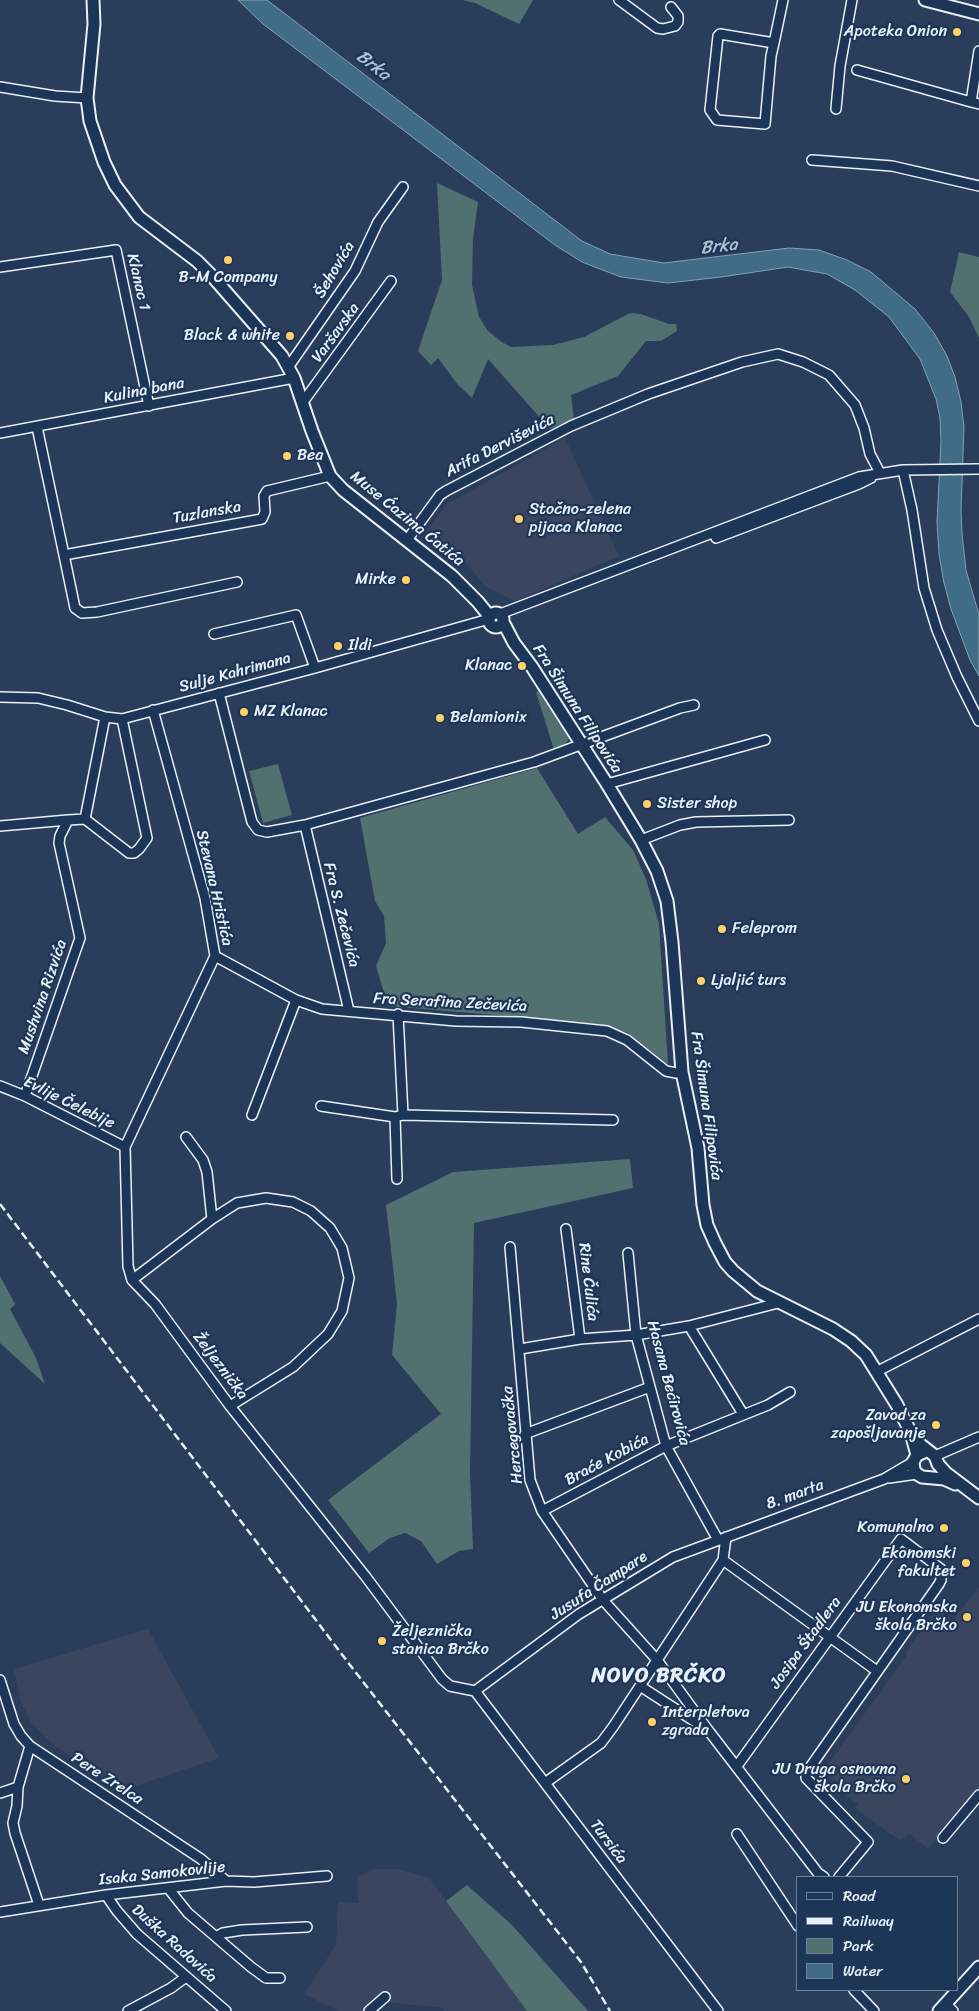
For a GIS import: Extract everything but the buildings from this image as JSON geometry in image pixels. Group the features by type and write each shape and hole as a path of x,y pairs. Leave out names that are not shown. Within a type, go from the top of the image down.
{"main road":[{"name":"Muse Ćazima Ćatića","path":"93,0 94,24 88,98 93,134 104,162 126,201 139,217 197,261 212,276 289,366 330,476 357,503 452,576 496,619"},
{"path":"925,0 979,14"},
{"name":"Fra Šimuna Filipovića","path":"496,619 541,681 608,784 641,840 657,872 667,901 682,1072 698,1148 703,1205 707,1225 722,1256 733,1271 757,1291 833,1329 851,1341 866,1355 878,1371 911,1432"},
{"path":"911,1432 921,1446 979,1498"},
{"path":"911,1432 915,1458 914,1470 917,1474 922,1477 944,1480 966,1488"},
{"path":"915,1458 922,1452 934,1458"},
{"path":"929,1477 935,1472 934,1458"},
{"path":"959,1987 979,1967"},
{"path":"946,2009 955,1991"}],"street":[{"path":"619,0 657,28 663,29 675,26 678,22 678,16 671,7"},
{"path":"774,43 720,34 718,36 710,110 717,120 763,126 765,124 770,70 783,0"},
{"path":"836,109 842,56 852,0"},
{"path":"856,70 975,103 979,51"},
{"path":"0,87 55,96 88,98"},
{"path":"812,160 892,166 979,186"},
{"name":"Šehovića","path":"289,366 355,271 378,222 402,187"},
{"name":"Klanac 1","path":"0,267 116,250 149,406"},
{"name":"Varšavska","path":"303,402 392,281"},
{"name":"Arifa Derviševića","path":"407,540 440,495 446,490 571,426 648,394 733,365 778,354 804,362 829,375 855,404 864,428 870,454 880,473"},
{"name":"Kulina bana","path":"0,433 294,378"},
{"path":"37,426 75,608 82,613 97,612 236,582"},
{"name":"Sulje Kahrimana","path":"0,697 38,698 105,717 122,718 496,619 576,591 859,484 880,473 903,470 979,469"},
{"path":"903,470 924,588 940,637 979,721"},
{"name":"Tuzlanska","path":"64,555 262,518 265,512 264,496 267,491 330,476"},
{"path":"214,634 296,615 315,668"},
{"path":"219,693 252,822 262,832 304,825 534,762 582,746 680,708 694,705"},
{"name":"Stevana Hristića","path":"125,1147 215,956 204,898 153,710"},
{"path":"85,819 105,717"},
{"path":"0,826 85,819 129,853 134,853 139,849 147,838 122,718"},
{"path":"608,784 765,740"},
{"name":"Mushvina Rizvića","path":"25,1096 80,938 59,843 60,836 68,820"},
{"path":"641,840 680,825 696,822 790,820"},
{"name":"Fra S. Zečevića","path":"304,825 349,1011"},
{"name":"Fra Serafina Zečevića","path":"215,956 296,1000 322,1009 398,1014 456,1021 521,1022 607,1031 627,1040 666,1071 676,1074 682,1072"},
{"path":"252,1115 296,1000"},
{"path":"397,1179 399,1116 398,1014"},
{"name":"Evlije Čelebije","path":"0,1086 25,1096 125,1147"},
{"path":"321,1106 399,1116 613,1120"},
{"path":"186,1137 203,1160 207,1172 212,1219"},
{"path":"125,1147 128,1266 132,1280 212,1219 237,1203 266,1198 293,1202 311,1211 330,1228 342,1248 348,1278 342,1311 328,1334 293,1367 230,1406"},
{"name":"Rine Čulića","path":"566,1229 580,1339"},
{"name":"Hercegovačka","path":"510,1247 530,1480 542,1511 603,1600 656,1660 818,1873 822,1876"},
{"name":"Hasana Bećirovića","path":"628,1252 636,1335 666,1446 722,1539"},
{"name":"Željeznička","path":"132,1280 155,1304 230,1406 366,1577 442,1679 450,1686 475,1690"},
{"path":"520,1349 580,1339 636,1335 689,1326 778,1303"},
{"path":"878,1371 979,1319"},
{"path":"689,1326 743,1414"},
{"path":"525,1434 650,1387"},
{"name":"Braće Kobića","path":"542,1511 666,1446 768,1405 790,1392"},
{"path":"934,1458 979,1437"},
{"path":"884,1479 915,1458"},
{"path":"884,1479 917,1474"},
{"name":"8. marta","path":"722,1539 884,1479"},
{"path":"545,1784 601,1743 723,1560 722,1539"},
{"name":"Jusufa Čampare","path":"475,1690 579,1614 673,1557 722,1539"},
{"name":"Josipa Štadlera","path":"736,1766 901,1539 941,1569 941,1580 877,1671"},
{"path":"723,1560 877,1671 806,1774 806,1778 868,1842 840,1876"},
{"name":"Pere Zrelca","path":"0,1680 14,1724 30,1746 201,1858 226,1881"},
{"path":"640,1686 708,1730"},
{"name":"Tursića","path":"475,1690 718,2011"},
{"path":"30,1746 18,1787 17,1806 13,1823 39,1906"},
{"path":"0,1793 18,1787"},
{"path":"944,1838 979,1795"},
{"path":"737,1834 796,1923"},
{"name":"Isaka Samokovlije","path":"0,1912 106,1895 226,1881 254,1882 327,1876"},
{"path":"168,1888 188,1913 266,1978 280,1978"},
{"name":"Duška Radovića","path":"106,1895 137,1934 226,2011"},
{"path":"216,1937 223,1933 242,1930 307,1927"},
{"path":"128,2011 171,1988 186,1977"},
{"path":"855,1991 874,2011"},
{"path":"369,2011 385,1997"}],"shaded area":[{"name":"Stočno-zelena pijaca Klanac","path":"565,438 619,556 515,601 486,587 466,563 450,555 424,534 447,504"},
{"path":"979,1587 979,1788 928,1849 910,1834 899,1840 855,1808 858,1804 842,1792 845,1787 823,1771 907,1655 905,1653 937,1609 952,1621"},
{"path":"148,1629 219,1758 126,1789 114,1785 51,1743 31,1722 21,1702 14,1669"},
{"path":"374,1869 398,1869 429,1878 527,2011 445,2011 442,2008 387,2002 381,1997 365,2011 339,2011 304,1994 336,1945 338,1902 358,1903 357,1877"}],"green space":[{"path":"463,0 533,0 519,24 475,3"},
{"path":"437,183 478,202 473,239 472,285 479,317 488,331 502,342 511,347 553,345 584,337 630,313 641,314 669,324 676,324 677,331 661,341 646,341 618,376 571,395 574,419 550,429 488,359 472,398 458,385 438,358 431,365 418,351 442,280"},
{"path":"959,252 979,257 979,338 969,317 950,292"},
{"path":"538,691 569,739 564,746 554,750 536,692"},
{"path":"278,764 292,815 263,823 249,771"},
{"path":"537,768 578,834 605,817 633,850 646,879 659,924 668,1064 628,1033 613,1028 566,1021 388,1006 376,966 386,943 384,916 375,901 360,818"},
{"path":"630,1159 633,1188 474,1223 470,1473 473,1549 459,1551 437,1564 421,1541 405,1533 390,1538 369,1553 328,1500 441,1414 392,1355 397,1304 386,1205 453,1172"},
{"path":"0,1276 15,1304 10,1309 36,1358 45,1384 0,1343"},
{"path":"467,1885 512,1925 588,2011 527,2011 446,1901"}],"water":[{"path":"238,0 267,0 582,241 610,254 664,263 789,248 819,250 847,260 871,272 915,309 934,333 947,356 955,377 961,402 964,427 962,534 966,570 979,615 979,676 970,660 951,609 939,554 937,522 941,442 940,418 936,399 920,359 889,317 855,290 827,274 788,267 668,283 621,277 582,262 555,245 263,24"}],"railway":[{"path":"0,1204 350,1665 581,1962 610,2011"}],"place":[{"name":"Apoteka Onion","path":"957,32"},
{"name":"B-M Company","path":"228,260"},
{"name":"Black & white","path":"290,336"},
{"name":"Bea","path":"287,456"},
{"name":"Stočno-zelena pijaca Klanac","path":"519,519"},
{"name":"Mirke","path":"406,580"},
{"name":"Ildi","path":"338,646"},
{"name":"Klanac","path":"522,666"},
{"name":"MZ Klanac","path":"244,712"},
{"name":"Belamionix","path":"440,718"},
{"name":"Sister shop","path":"647,804"},
{"name":"Feleprom","path":"722,929"},
{"name":"Ljaljić turs","path":"701,981"},
{"name":"Zavod za zapošljavanje","path":"936,1425"},
{"name":"Komunalno","path":"944,1528"},
{"name":"Ekonomski fakultet","path":"966,1563"},
{"name":"JU Ekonomska škola Brčko","path":"967,1617"},
{"name":"Željeznička stanica Brčko","path":"382,1641"},
{"name":"Interpletova zgrada","path":"652,1722"},
{"name":"JU Druga osnovna škola Brčko","path":"906,1779"}],"district":[{"name":"NOVO BRČKO","path":"659,1677"}],"water label":[{"name":"Brka","path":"373,66"},
{"name":"Brka","path":"719,247"}]}
